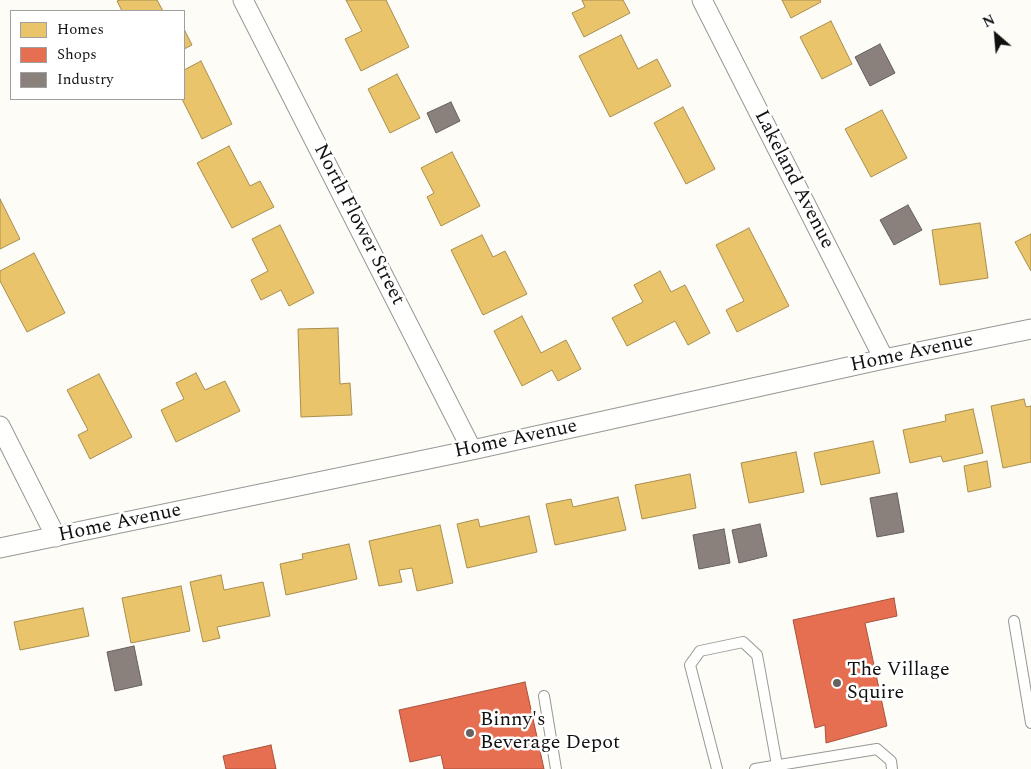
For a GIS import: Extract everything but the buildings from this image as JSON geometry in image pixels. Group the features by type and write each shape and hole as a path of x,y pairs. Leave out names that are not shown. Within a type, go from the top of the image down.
{"street":[{"name":"North Flower Street","path":"243,0 472,450"},
{"name":"Lakeland Avenue","path":"702,0 884,359"},
{"name":"Home Avenue","path":"0,548 472,450 884,359 1031,329"},
{"path":"0,426 56,537"}],"lane":[{"path":"1014,621 1031,723"},
{"path":"717,769 690,665 700,650 743,642 757,655 777,765"},
{"path":"544,696 556,769"},
{"path":"755,769 877,749 891,761 892,769"}],"place":[{"name":"The Village Squire","path":"837,683"},
{"name":"Binny's Beverage Depot","path":"470,733"}]}
